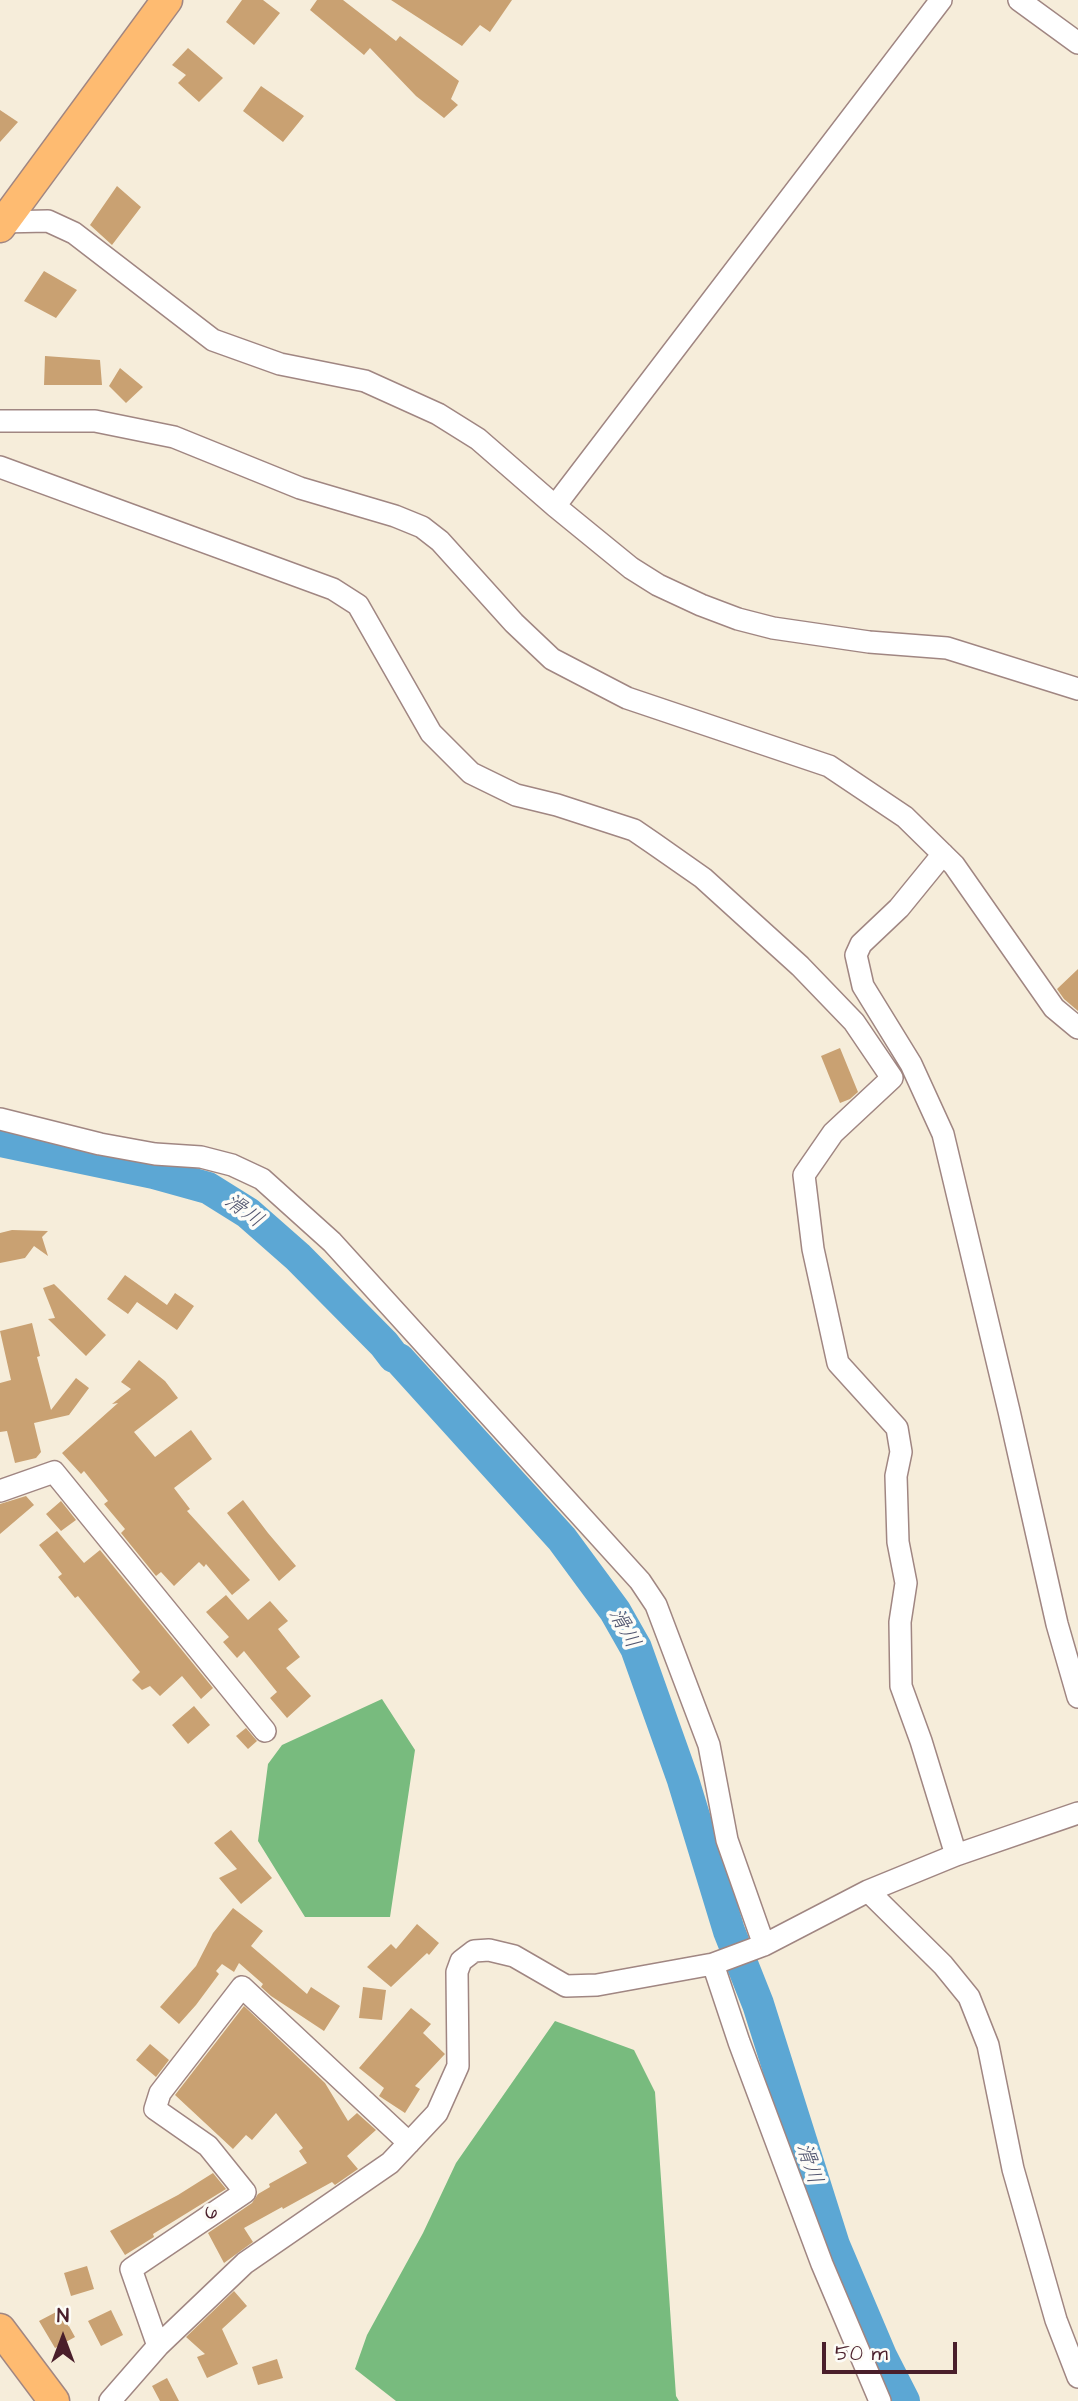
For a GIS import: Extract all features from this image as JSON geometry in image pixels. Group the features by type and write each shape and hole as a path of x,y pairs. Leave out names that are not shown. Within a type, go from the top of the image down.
{"highway":[{"path":"1,224 167,0"},
{"path":"0,2329 54,2401"}],"street":[{"path":"555,506 941,0"},
{"path":"1019,0 1078,43"},
{"path":"1,224 48,221 74,233 213,340 280,364 365,381 438,414 478,439 631,568 701,606 738,620 773,628 869,642 947,648 1078,689"},
{"path":"0,421 95,421 174,437 300,488 395,516 422,527 440,541 514,623 552,659 627,698 829,766 905,817 954,865 1054,1008 1078,1028"},
{"path":"0,467 263,561 333,589 358,606 431,733 471,773 516,795 634,830 702,878 800,967 854,1022 892,1079 833,1133 804,1175 810,1224 838,1363 897,1427 901,1452 897,1476 898,1542 906,1583 900,1622 901,1686 956,1855"},
{"path":"943,854 899,908 861,944 856,955 863,986 911,1064 943,1135 1057,1624 1078,1697"},
{"path":"0,1119 100,1144 155,1154 201,1157 232,1165 262,1180 332,1242 640,1581 656,1605 709,1745 727,1840 763,1945"},
{"path":"0,1491 54,1472 265,1731"},
{"path":"110,2401 158,2346 245,2263 390,2163 437,2113 458,2066 457,1972 461,1961 474,1951 489,1950 514,1956 566,1986 597,1985 714,1964 763,1945 868,1891 956,1855 1078,1813"},
{"path":"868,1891 943,1965 969,1997 988,2045 1017,2182 1056,2319 1078,2377"},
{"path":"714,1964 739,2042 822,2264 880,2401"},
{"name":"6","path":"158,2346 131,2269 245,2192 208,2146 155,2109 160,2094 242,1987 409,2143"}],"green space":[{"path":"382,1699 415,1750 390,1917 305,1917 258,1841 268,1764 282,1745"},
{"path":"555,2021 634,2050 655,2092 676,2396 679,2401 396,2401 355,2369 367,2335 423,2233 456,2163"}],"building":[{"path":"242,0 263,0 280,13 254,45 226,22"},
{"path":"317,0 343,0 396,41 400,36 459,81 451,99 458,105 444,118 416,96 370,48 364,55 310,10"},
{"path":"391,0 512,0 490,32 480,25 462,46"},
{"path":"188,48 223,78 199,102 178,83 186,75 172,65"},
{"path":"261,86 304,116 283,142 243,111"},
{"path":"0,110 18,122 0,142"},
{"path":"117,186 141,207 112,245 90,225"},
{"path":"44,271 77,290 56,318 24,301"},
{"path":"45,356 100,360 102,385 44,385"},
{"path":"120,368 143,387 126,403 109,386"},
{"path":"1078,969 1078,1011 1057,989"},
{"path":"840,1048 858,1092 840,1103 821,1056"},
{"path":"12,1230 48,1231 42,1237 48,1256 34,1246 25,1258 0,1263 0,1233"},
{"path":"125,1275 167,1305 175,1293 194,1306 177,1330 137,1302 128,1314 107,1299"},
{"path":"54,1284 106,1335 86,1356 48,1319 55,1318 43,1288"},
{"path":"32,1323 40,1356 37,1357 51,1410 76,1378 89,1388 69,1415 34,1423 41,1452 36,1458 15,1463 7,1431 0,1432 0,1383 11,1380 0,1331"},
{"path":"139,1360 165,1381 178,1398 134,1432 155,1457 191,1430 212,1459 174,1488 190,1509 187,1511 250,1580 232,1595 206,1564 204,1567 199,1562 174,1586 161,1572 156,1576 121,1533 125,1529 104,1504 108,1501 84,1471 81,1474 62,1453 131,1389 121,1382"},
{"path":"26,1496 34,1505 0,1534 0,1504"},
{"path":"243,1500 296,1566 279,1581 227,1513"},
{"path":"61,1501 76,1520 61,1531 46,1514"},
{"path":"57,1531 84,1563 100,1550 213,1688 201,1699 182,1676 160,1696 150,1686 142,1690 132,1680 140,1672 78,1596 75,1598 58,1577 62,1574 39,1545"},
{"path":"226,1595 248,1620 270,1601 288,1621 278,1629 300,1657 286,1668 311,1696 287,1718 270,1698 277,1692 244,1651 237,1658 223,1642 229,1637 206,1612"},
{"path":"194,1706 210,1725 188,1744 172,1725"},
{"path":"246,1728 257,1741 248,1749 236,1736"},
{"path":"231,1830 272,1878 241,1904 219,1878 237,1869 214,1843"},
{"path":"233,1908 263,1931 251,1946 307,1994 311,1987 340,2006 324,2031 271,1996 261,1987 263,1984 239,1963 234,1972 222,1964 216,1971 219,1974 179,2024 160,2007 196,1966 213,1933"},
{"path":"417,1924 439,1943 391,1987 367,1967 391,1944 396,1949"},
{"path":"363,1987 386,1990 382,2020 359,2018"},
{"path":"244,2006 325,2083 348,2121 357,2113 376,2130 347,2156 358,2169 335,2185 332,2182 244,2228 253,2242 224,2263 208,2233 252,2203 258,2194 270,2187 269,2184 307,2163 299,2151 303,2148 276,2113 252,2140 246,2135 233,2149 175,2095"},
{"path":"411,2008 431,2024 423,2033 445,2054 415,2086 420,2089 405,2113 379,2096 384,2088 359,2068"},
{"path":"150,2044 169,2060 156,2077 136,2060"},
{"path":"213,2173 226,2189 153,2234 154,2237 125,2255 110,2231"},
{"path":"87,2266 94,2289 71,2296 64,2273"},
{"path":"234,2291 247,2306 222,2329 238,2364 207,2378 197,2357 205,2354 186,2337"},
{"path":"60,2310 75,2337 55,2348 39,2321"},
{"path":"111,2310 123,2335 101,2346 88,2321"},
{"path":"277,2359 283,2378 258,2385 252,2367"},
{"path":"167,2378 179,2401 160,2401 152,2386"}],"waterway":[{"name":"滑川","path":"0,1141 154,1173 208,1188 248,1213 298,1257 394,1357 399,1359 562,1539 615,1611 636,1648 683,1780 729,1931 758,2004 834,2245 881,2356 904,2401"}]}
